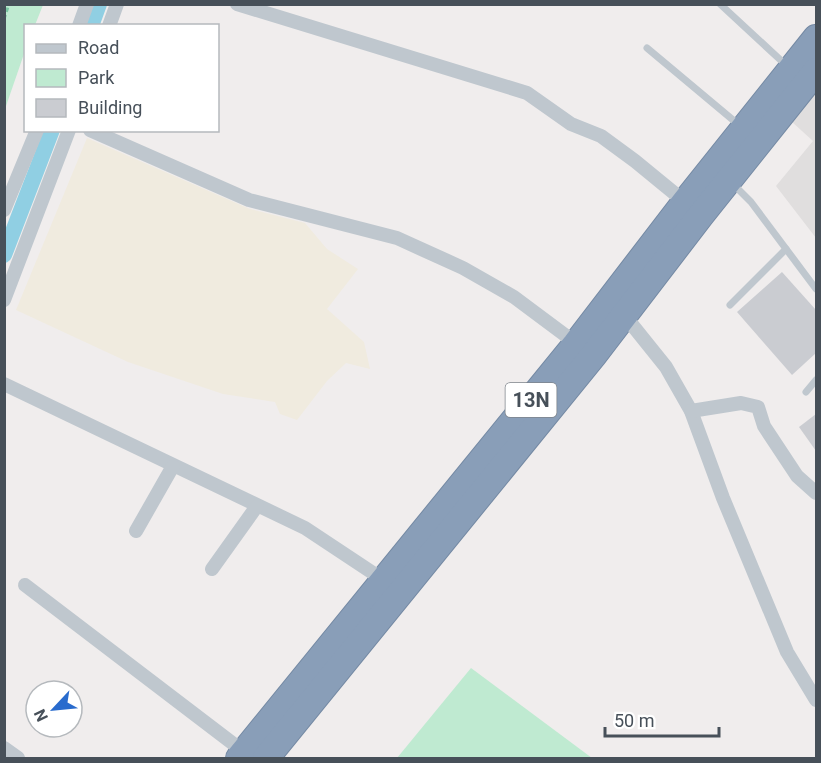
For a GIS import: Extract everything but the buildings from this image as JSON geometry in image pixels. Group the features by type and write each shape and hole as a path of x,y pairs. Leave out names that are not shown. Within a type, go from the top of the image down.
{"highway":[{"name":"13N","path":"250,756 585,350 685,202 816,38"},
{"name":"13N","path":"616,307 730,181 816,70"},
{"name":"13N","path":"250,756 385,581 585,350"}],"street":[{"path":"80,24 87,4"},
{"path":"110,24 117,4"},
{"path":"237,4 526,93 571,124 601,135 685,202"},
{"path":"4,210 36,132"},
{"path":"4,300 68,132"},
{"path":"95,132 249,200 397,238 462,268 514,297 585,350"},
{"path":"616,307 666,367 691,411 723,498 787,652 816,700"},
{"path":"4,384 305,528 385,581"},
{"path":"691,411 741,403 758,407 764,426 797,476 816,493"},
{"path":"136,531 173,466"},
{"path":"212,569 257,506"},
{"path":"25,585 250,756"},
{"path":"4,748 18,759"}],"lane":[{"path":"720,4 791,70"},
{"path":"647,48 744,129"},
{"path":"730,181 751,202 816,289"},
{"path":"730,305 786,249"},
{"path":"806,392 816,381"}],"path":[{"path":"4,19 9,4"}],"shaded area":[{"path":"816,92 816,238 776,186 813,141 791,121"}],"green space":[{"path":"5,4 43,5 35,24 24,24 24,54 5,109"},
{"path":"471,668 592,758 397,758"}],"sand":[{"path":"87,138 250,209 305,223 327,249 358,269 327,309 364,342 370,369 346,363 327,381 297,420 280,414 275,402 223,394 128,362 16,310"}],"waterway":[{"path":"92,24 99,4"},
{"path":"4,255 51,132"}]}
